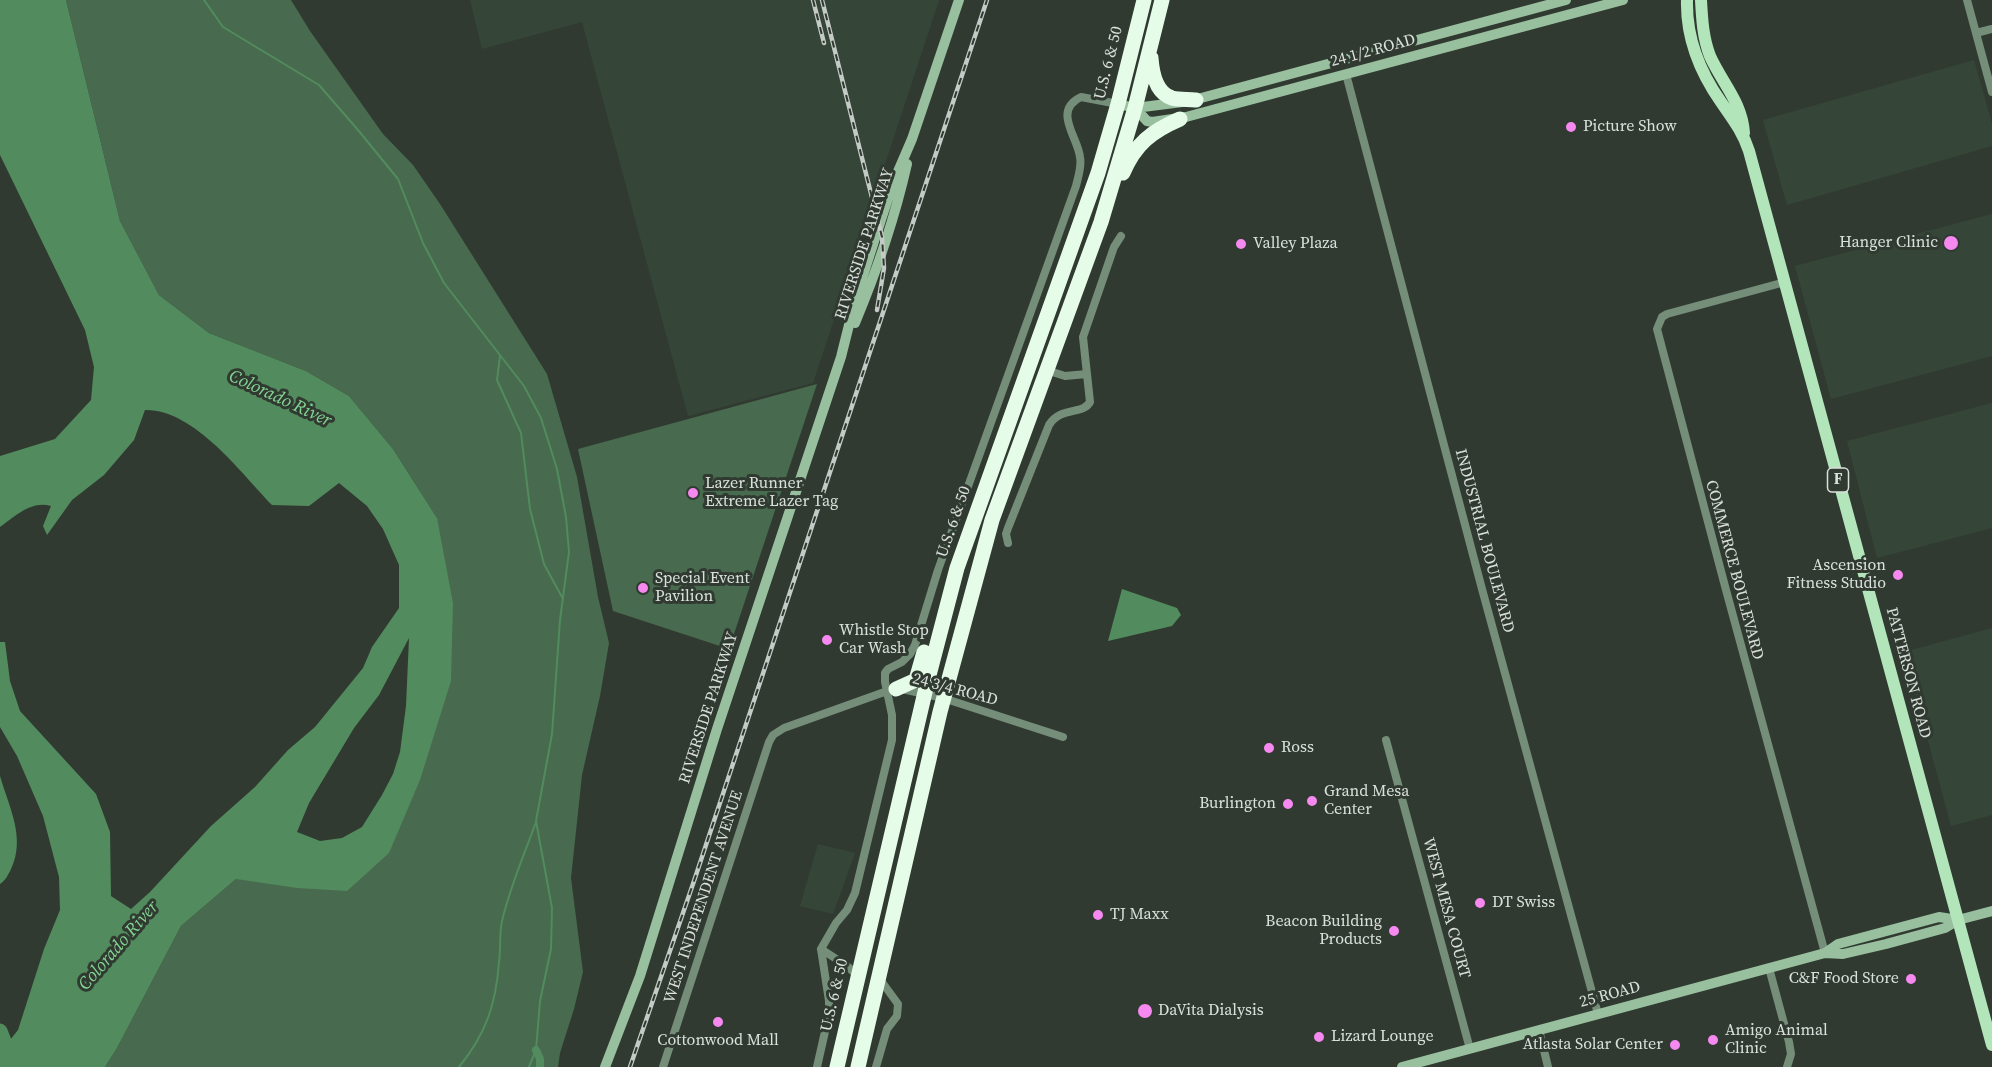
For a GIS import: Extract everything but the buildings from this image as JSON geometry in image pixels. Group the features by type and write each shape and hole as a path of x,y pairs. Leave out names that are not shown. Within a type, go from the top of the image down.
{"highway":[{"name":"U.S. 6 & 50","path":"837,1067 929,675 954,579 1035,345 1098,173 1144,0"},
{"path":"858,1067 946,698 992,520 1101,222 1135,108 1162,0"},
{"path":"1150,50 1153,75 1161,91 1172,98 1196,100"},
{"path":"1101,222 1111,209 1124,171 1138,147 1148,135 1180,119"},
{"path":"1046,370 1042,363 1042,354 1074,264 1076,236"},
{"path":"892,690 916,680 947,570 966,540"},
{"path":"946,698 940,693 937,682 966,569 966,540"},
{"path":"878,977 873,965 873,948 891,872 893,827"},
{"path":"850,1067 865,990 858,976"}],"main road":[{"name":"RIVERSIDE PARKWAY","path":"605,1067 640,976 717,729 841,357 856,297 893,183 912,139 959,0"},
{"name":"24 1/2 ROAD","path":"1118,104 1135,108 1196,100 1566,0"},
{"name":"24 1/2 ROAD","path":"1135,108 1152,122 1180,119 1623,0"},
{"name":"PATTERSON ROAD","path":"1687,0 1690,35 1699,64 1720,101 1744,136"},
{"name":"PATTERSON ROAD","path":"1701,0 1706,42 1717,70 1737,102 1743,123 1744,136 1992,1045"},
{"path":"1346,74 1348,69 1356,63 1398,45"},
{"path":"1298,87 1340,68 1346,59"},
{"name":"25 ROAD","path":"1402,1067 1825,953 1838,944 1939,917 1958,920 1992,911"}],"street":[{"path":"1967,0 1992,92"},
{"path":"1976,33 1992,29"},
{"name":"INDUSTRIAL BOULEVARD","path":"1346,74 1479,578 1598,1014"},
{"path":"817,1067 829,1014 821,950 836,923 847,910 855,893 892,740 892,690 885,673 902,662 915,645 970,478 1076,186 1081,161 1077,144 1068,126 1069,111 1082,97 1118,104"},
{"path":"1008,543 1006,534 1008,528 1049,425 1057,416 1089,405 1083,337 1114,247 1121,236"},
{"name":"COMMERCE BOULEVARD","path":"1785,282 1667,314 1662,317 1657,329 1825,953"},
{"path":"1046,370 1065,376 1087,374"},
{"name":"24 3/4 ROAD","path":"773,735 892,690 926,693 946,698 1063,737"},
{"name":"WEST INDEPENDENT AVENUE","path":"663,1067 773,735"},
{"name":"WEST MESA COURT","path":"1386,740 1470,1049"},
{"path":"821,950 847,966 858,976"},
{"path":"1769,968 1790,1042 1791,1054 1787,1067"},
{"path":"876,1067 887,1029 897,1016 898,1004 878,977"},
{"path":"1539,1030 1548,1067"}],"shaded area":[{"path":"66,0 291,0 310,31 383,134 413,165 440,204 547,374 577,477 598,597 609,643 600,696 582,775 571,878 583,972 558,1067 105,1067 181,926 236,879 389,853 437,518 393,449 349,396 306,371 209,333 159,295 120,221"},
{"path":"470,0 939,0 813,383 688,416 582,22 482,49"},
{"path":"1974,60 1992,124 1992,146 1787,205 1763,120"},
{"path":"1992,214 1992,356 1831,399 1795,266"},
{"path":"817,384 729,649 613,611 578,449"},
{"path":"1992,403 1992,528 1877,558 1847,441"},
{"path":"1992,628 1992,815 1951,826 1904,652"},
{"path":"818,844 855,853 833,914 800,906"}],"water":[{"path":"0,0 66,0 120,221 159,295 209,333 306,371 349,396 393,449 437,518 453,603 451,681 420,780 389,853 347,891 297,888 236,879 181,926 105,1067 0,1067 0,1035 6,1045 18,1030 44,949 60,910 59,877 43,816 17,756 0,727 0,642 5,642 10,681 20,711 96,794 110,832 111,896 131,909 150,892 211,826 255,787 288,750 315,727 363,668 372,647 399,608 399,565 383,529 367,506 339,483 309,506 272,505 199,431 163,412 145,410 134,440 104,475 72,500 47,535 43,526 51,506 30,507 0,527 0,456 55,439 91,400 94,367 85,330 0,155","holes":["409,638 406,706 400,752 393,774 362,827 342,838 320,841 297,832 309,803 354,728 379,695"]},
{"path":"1122,589 1177,608 1181,615 1172,626 1108,641"},
{"path":"0,776 14,822 17,846 11,869 0,884"}],"waterway":[{"path":"204,0 223,27 319,85 398,179 423,243 444,283 524,386 541,418 557,469 566,517 569,552 560,620 552,734 536,821 552,908 551,949 540,1001 536,1050 529,1067"},
{"path":"500,356 497,380 521,433 530,509 544,564 563,599"},
{"path":"459,1067 476,1043 488,1018 498,977 505,908 536,822"},
{"name":"Colorado River","path":"0,1031 14,1067"},
{"path":"536,1050 540,1059 540,1067"}],"railway":[{"path":"813,0 824,43"},
{"path":"822,0 882,237 884,268 877,310"},
{"path":"630,1067 987,0"}],"place":[{"name":"Picture Show","path":"1571,127"},
{"name":"Hanger Clinic","path":"1951,243"},
{"name":"Valley Plaza","path":"1241,244"},
{"name":"Lazer Runner Extreme Lazer Tag","path":"693,493"},
{"name":"Ascension Fitness Studio","path":"1898,575"},
{"name":"Special Event Pavilion","path":"643,588"},
{"name":"Whistle Stop Car Wash","path":"827,640"},
{"name":"Ross","path":"1269,748"},
{"name":"Grand Mesa Center","path":"1312,801"},
{"name":"Burlington","path":"1288,804"},
{"name":"DT Swiss","path":"1480,903"},
{"name":"TJ Maxx","path":"1098,915"},
{"name":"Beacon Building Products","path":"1394,931"},
{"name":"C&F Food Store","path":"1911,979"},
{"name":"DaVita Dialysis","path":"1145,1011"},
{"name":"Cottonwood Mall","path":"718,1022"},
{"name":"Lizard Lounge","path":"1319,1037"},
{"name":"Amigo Animal Clinic","path":"1713,1040"},
{"name":"Atlasta Solar Center","path":"1675,1045"}]}
